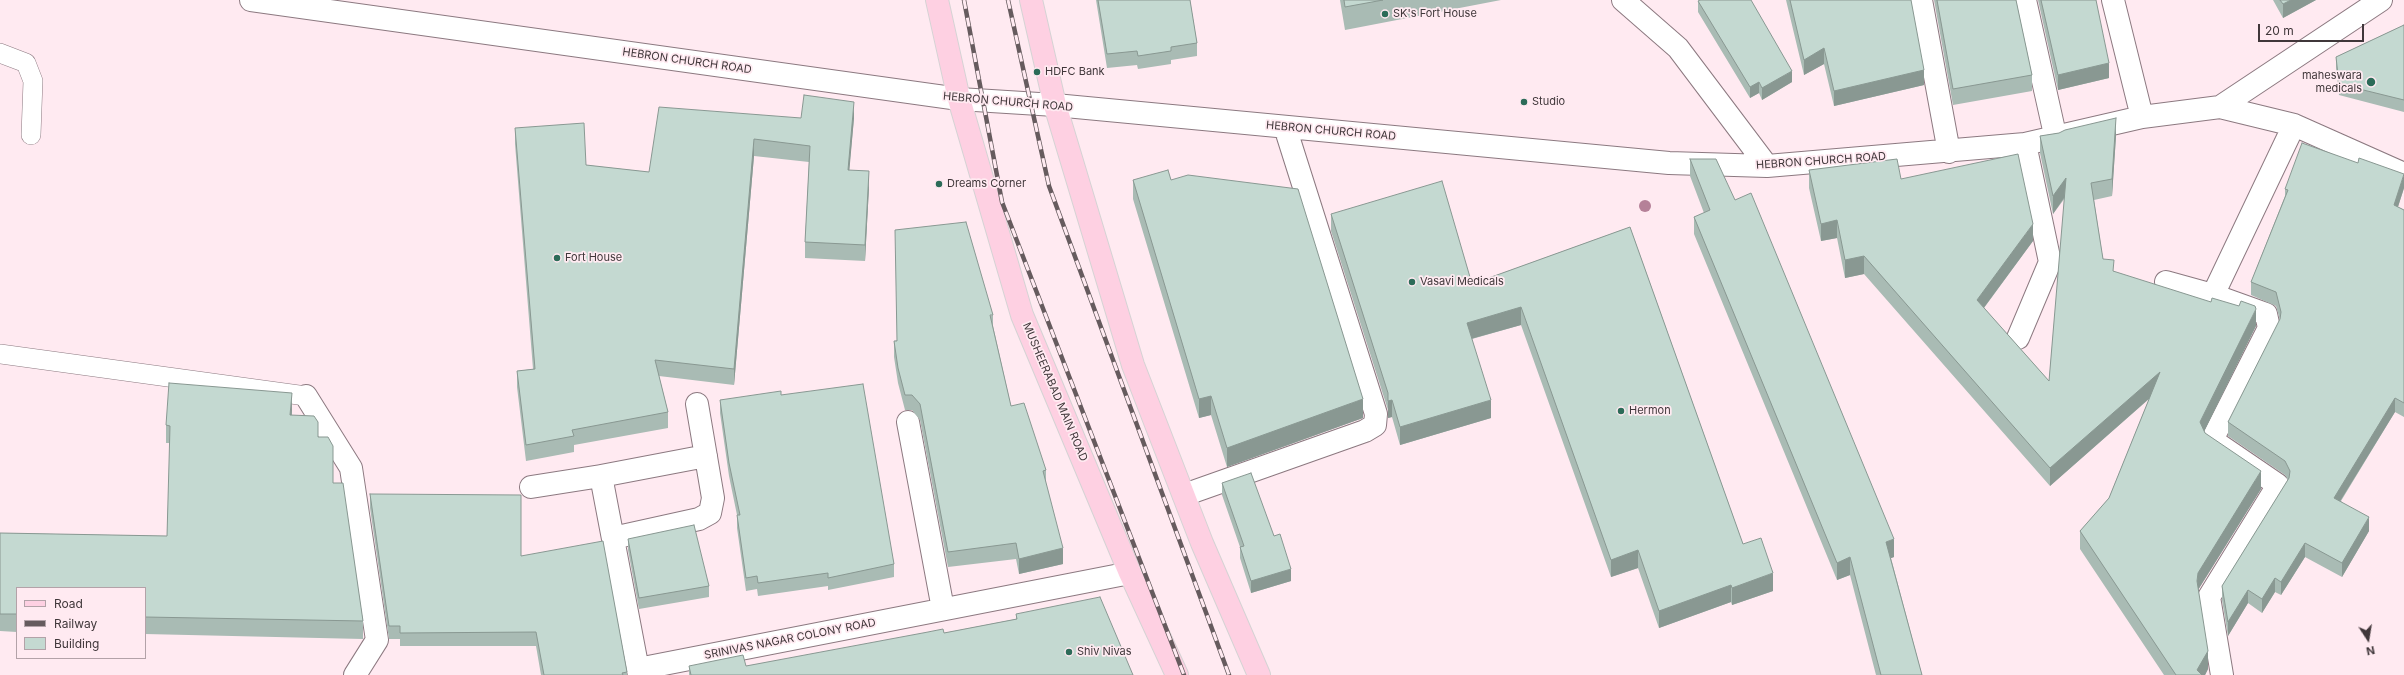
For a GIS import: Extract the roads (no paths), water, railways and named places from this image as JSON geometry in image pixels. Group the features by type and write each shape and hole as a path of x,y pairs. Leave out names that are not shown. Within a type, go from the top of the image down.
{"main road":[{"name":"MUSHEERABAD MAIN ROAD","path":"937,0 959,99 1022,315 1130,573 1177,675"},
{"path":"1031,0 1055,105 1133,365 1202,543 1259,675"}],"street":[{"name":"HEBRON CHURCH ROAD","path":"251,0 959,99 1055,105 1669,163 1767,166 1949,152 2025,144 2142,117 2220,107 2381,0"},
{"path":"1623,0 1678,48 1767,166"},
{"path":"1921,0 1949,152"},
{"path":"2025,0 2056,138"},
{"path":"2113,0 2142,117"},
{"path":"2220,107 2294,125 2404,174"},
{"path":"2213,295 2294,125"},
{"path":"1184,495 1365,431 1375,425 1376,414 1285,127"},
{"path":"2018,338 2050,262 2025,144"},
{"path":"2166,282 2213,295 2266,314 2269,328 2212,440 2278,485 2209,597 2222,675"},
{"path":"306,396 351,468 377,640 355,675"},
{"path":"613,538 699,519 710,513 713,498 697,404"},
{"path":"908,422 943,609"},
{"path":"531,487 601,476 706,456"},
{"name":"SRINIVAS NAGAR COLONY ROAD","path":"601,476 638,672 943,609 1130,573"}],"lane":[{"path":"0,53 26,63 33,81 31,135"},
{"path":"0,354 306,396"}],"railway":[{"path":"964,0 1002,202 1184,675"},
{"path":"1008,0 1049,186 1229,675"}],"place":[{"name":"SK's Fort House","path":"1385,14"},
{"name":"HDFC Bank","path":"1037,72"},
{"name":"maheswara medicals","path":"2371,82"},
{"name":"Studio","path":"1524,102"},
{"name":"Dreams Corner","path":"939,184"},
{"name":"Fort House","path":"557,258"},
{"name":"Vasavi Medicals","path":"1412,282"},
{"name":"Hermon","path":"1621,411"},
{"name":"Shiv Nivas","path":"1069,652"}]}
